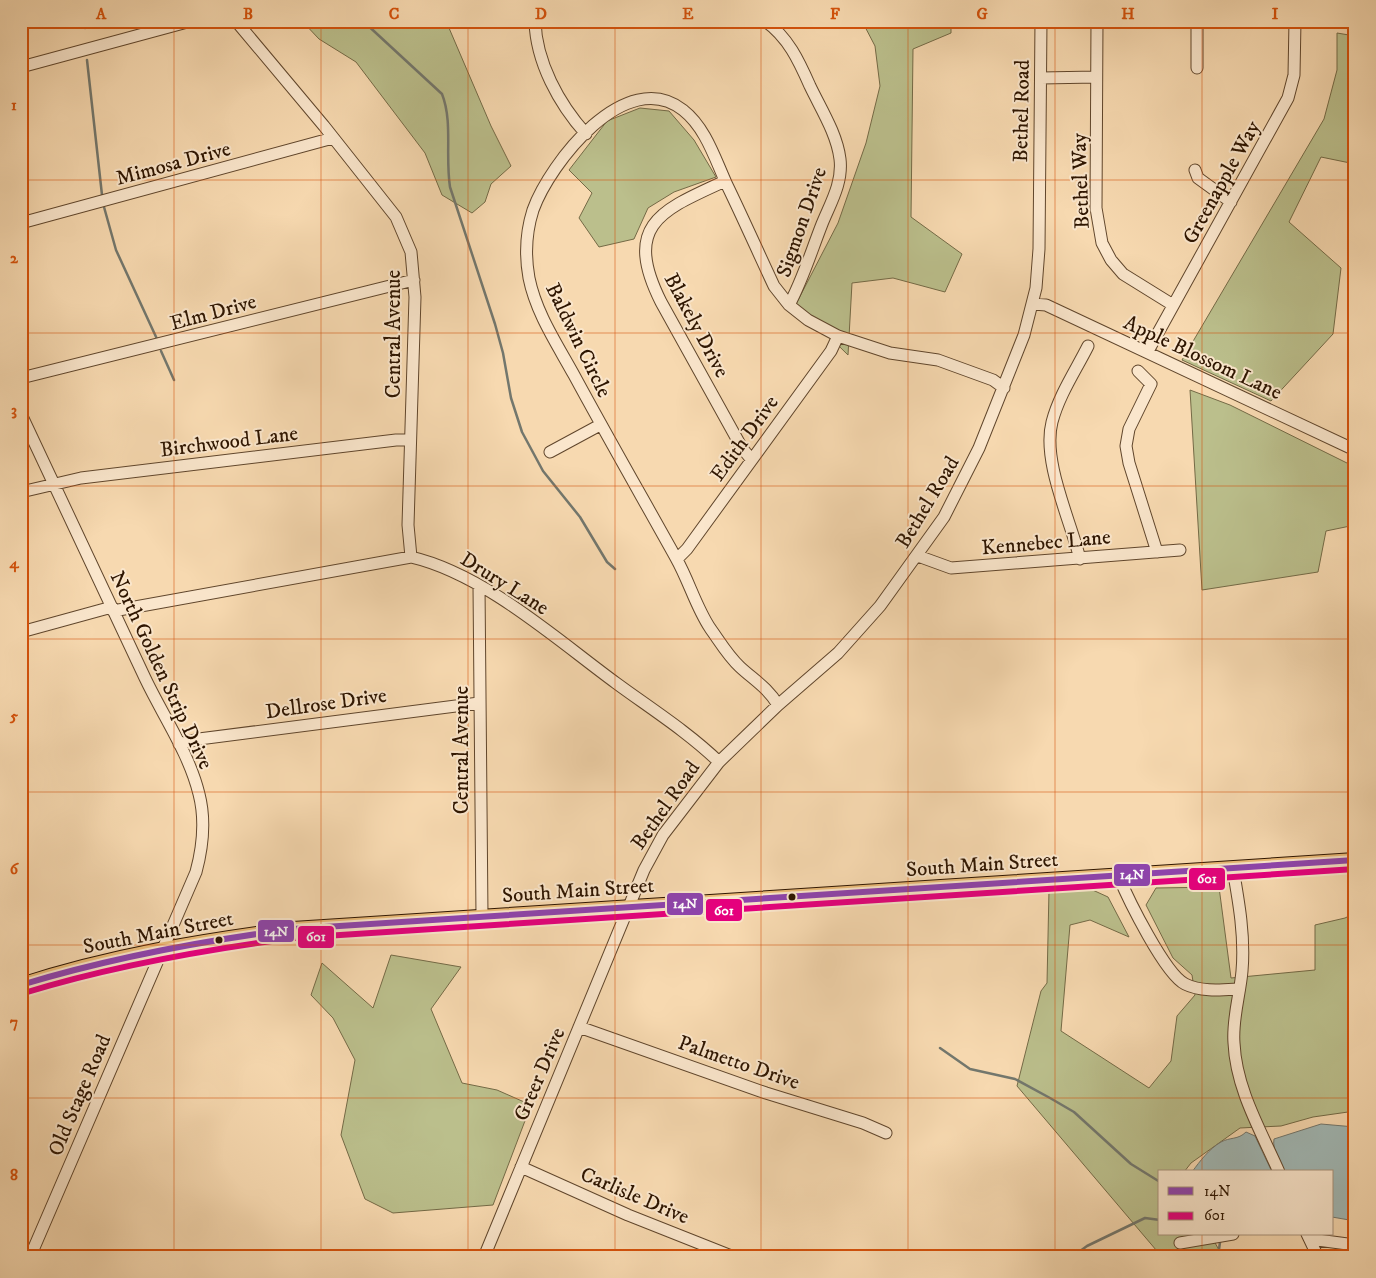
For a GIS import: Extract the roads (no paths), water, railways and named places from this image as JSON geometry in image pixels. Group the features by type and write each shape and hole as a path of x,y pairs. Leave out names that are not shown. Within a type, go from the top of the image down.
{"main road":[{"name":"South Main Street","path":"21,985 108,960 216,939 293,929 482,915 1355,860"}],"street":[{"path":"21,67 190,21"},
{"name":"Central Avenue","path":"236,21 334,138 400,222 411,252 414,280 414,362 408,525 411,557"},
{"path":"535,21 537,40 545,70 574,120 586,134"},
{"name":"Sigmon Drive","path":"765,21 786,40 798,60 832,133 840,158 840,175 834,196 801,283 789,305"},
{"name":"Bethel Road","path":"629,907 644,870 662,836 719,762 853,637 918,556 944,518 960,488 1004,388 1033,304 1039,250 1042,21"},
{"name":"Bethel Way","path":"1097,21 1096,208 1102,243 1110,260 1124,274 1173,305"},
{"path":"1197,21 1197,68"},
{"name":"Greenapple Way","path":"1148,351 1232,202 1290,92 1294,75 1295,21"},
{"path":"1041,78 1096,77"},
{"name":"Baldwin Circle","path":"778,705 771,692 733,659 708,625 677,559 600,425 538,307 530,282 526,258 529,225 539,198 559,166 603,116 624,103 645,98 664,100 683,110 698,125 774,286 789,305 808,320 838,336 890,353 938,360 993,380 1004,388"},
{"name":"Mimosa Drive","path":"21,223 334,138"},
{"path":"1195,170 1198,178 1232,202"},
{"name":"Blakely Drive","path":"725,181 678,202 662,214 649,233 646,260 651,280 661,302 742,448 751,459"},
{"name":"Elm Drive","path":"21,378 414,280"},
{"name":"Apple Blossom Lane","path":"1033,304 1046,305 1148,351 1355,450"},
{"name":"Edith Drive","path":"677,559 687,549 825,359 838,336"},
{"path":"1080,558 1054,474 1050,440 1056,411 1088,346"},
{"path":"1138,371 1151,384 1130,429 1126,452 1157,552"},
{"name":"North Golden Strip Drive","path":"21,414 112,609 189,764 199,792 203,816 203,839 196,872 162,949"},
{"path":"550,452 600,425"},
{"name":"Birchwood Lane","path":"21,492 81,478 272,454 410,440"},
{"name":"Kennebec Lane","path":"918,556 951,568 1180,550"},
{"name":"Drury Lane","path":"21,632 112,609 411,557 453,570 479,586 555,638 687,735 719,762"},
{"name":"Central Avenue","path":"479,586 478,703 482,915"},
{"name":"Dellrose Drive","path":"179,744 199,739 478,703"},
{"path":"1233,869 1243,945 1242,972 1238,989 1234,1035 1239,1075 1249,1105 1278,1170"},
{"path":"1119,876 1151,939 1176,977 1195,987 1238,989"},
{"name":"Greer Drive","path":"484,1257 629,907"},
{"name":"Old Stage Road","path":"30,1257 162,949"},
{"name":"Palmetto Drive","path":"579,1026 766,1093 863,1123 886,1133"},
{"name":"Carlisle Drive","path":"521,1167 628,1215 734,1257"},
{"path":"1180,1243 1221,1236"},
{"path":"1309,1237 1355,1245"},
{"path":"1309,1237 1318,1257"}],"water":[{"path":"1321,1124 1355,1127 1355,1221 1334,1217 1334,1170 1284,1170 1275,1152 1274,1139"},
{"path":"1246,1132 1255,1136 1271,1170 1194,1170 1217,1145 1224,1140 1240,1136"}],"waterway":[{"path":"85,28 86,21"},
{"path":"363,21 442,94 448,127 450,187 495,324 503,353 511,398 522,432 543,471 580,517 607,562 615,569"},
{"path":"87,60 102,195"},
{"path":"104,207 116,250 157,339"},
{"path":"161,351 174,380"},
{"path":"940,1048 970,1069 1015,1079 1074,1112 1131,1164 1158,1181"},
{"path":"1072,1257 1087,1246 1145,1218 1158,1220"},
{"path":"1218,1257 1220,1242"}]}
